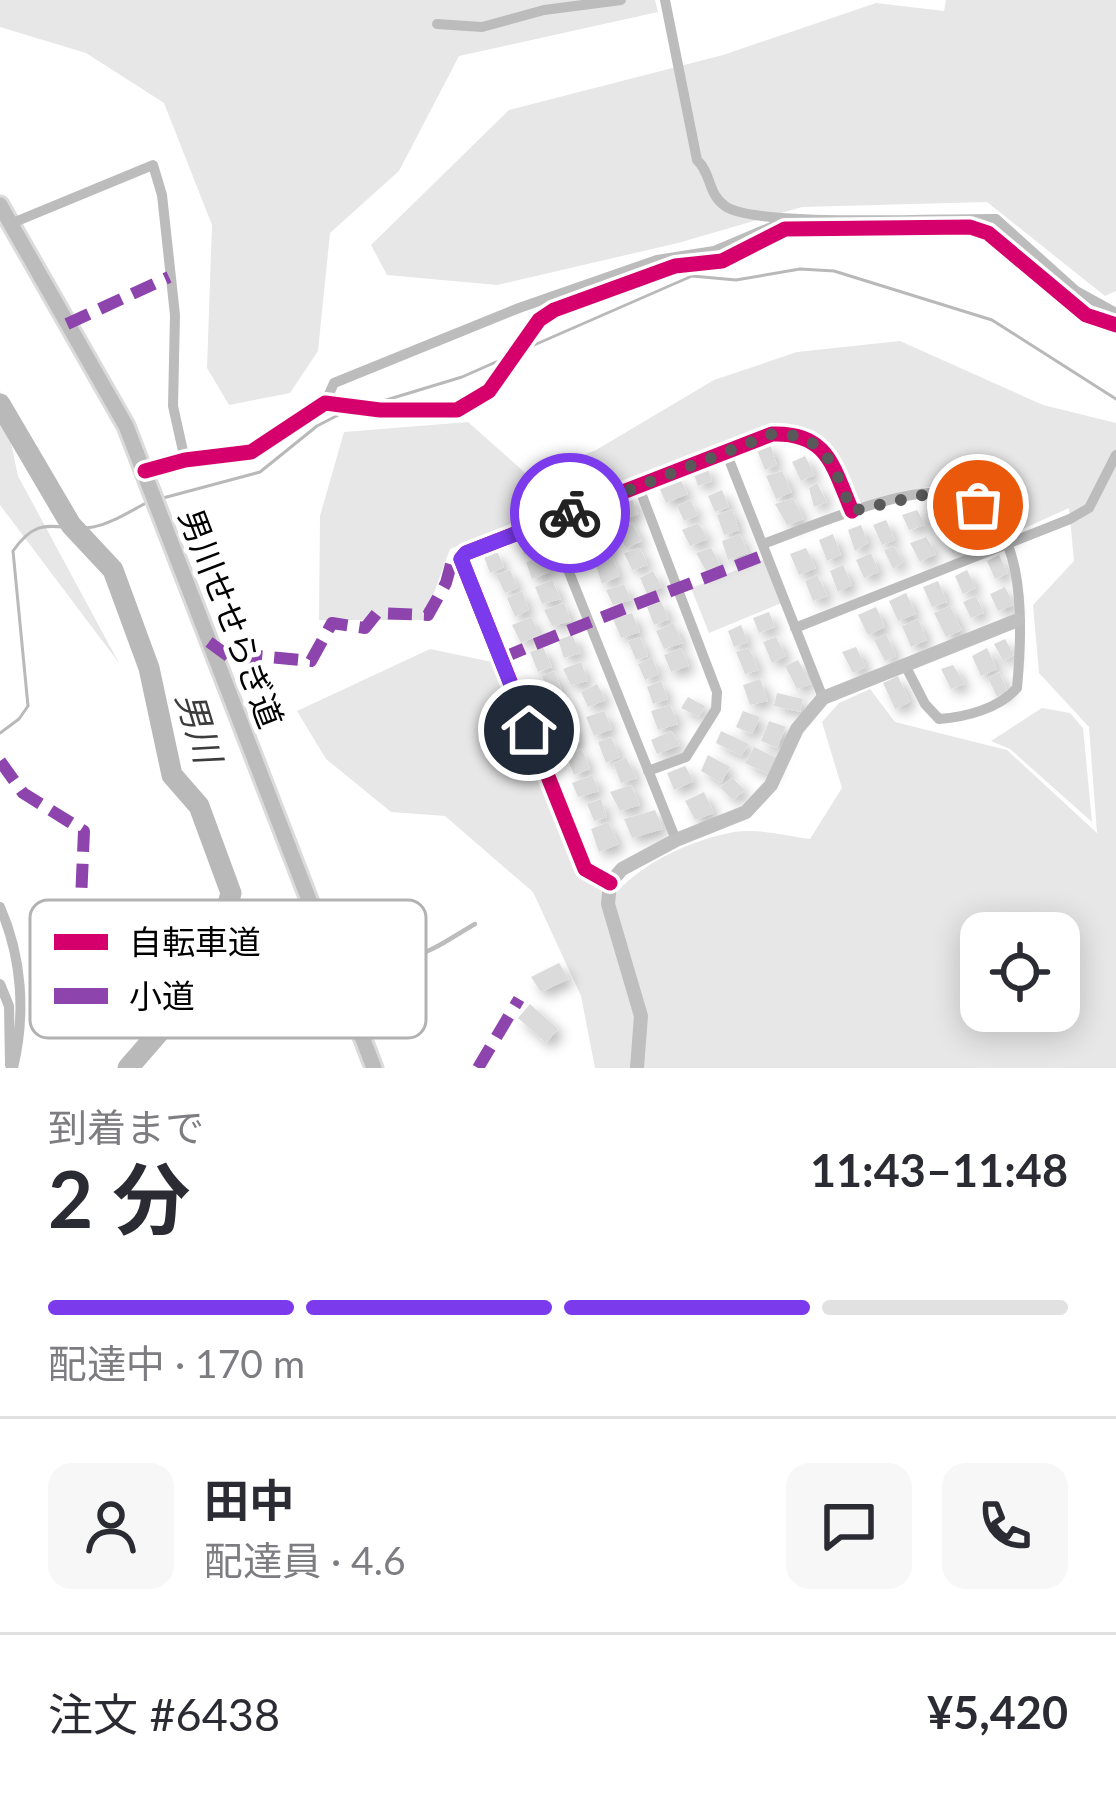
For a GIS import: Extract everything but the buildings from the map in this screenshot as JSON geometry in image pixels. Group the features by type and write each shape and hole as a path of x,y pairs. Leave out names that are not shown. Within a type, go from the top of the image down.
{"main road":[{"name":"男川せせらぎ道","path":"0,206 126,426 309,900"},
{"name":"男川せせらぎ道","path":"362,1038 374,1068"}],"street":[{"path":"437,24 482,27 544,10 621,0"},
{"path":"665,0 698,160 705,167 710,191 728,210 786,220 996,219 1076,291 1116,313"},
{"path":"10,224 153,165 162,195 175,315 173,406 185,460"},
{"path":"145,470 251,452 325,403 334,383 390,358 657,260 715,251 786,220"},
{"path":"325,403 380,410 457,410 489,391 539,320 554,310 675,266 722,261 785,229 970,227 988,233 1086,315 1116,325"},
{"path":"610,883 585,869 461,559 466,553 772,434 807,437 830,460 852,511"},
{"path":"726,452 824,698"},
{"path":"795,628 1070,519 1089,508 1116,455"},
{"path":"638,485 717,692 716,710 686,757 648,771"},
{"path":"763,544 852,511 937,492 954,494 992,513 1014,562 1017,688 996,704 963,717 939,719 925,704 906,667"},
{"path":"549,522 676,840"},
{"path":"638,1068 641,1016 608,904 610,883 637,858 737,817 760,799 797,729 824,698 1018,620"},
{"path":"0,907 20,963 18,1048 12,1068"},
{"path":"0,984 9,1006 12,1068"}],"lane":[{"path":"426,951 475,924"}],"shaded area":[{"path":"0,0 655,0 658,12 459,56 399,171 330,233 318,351 290,393 229,405 207,368 212,225 164,103 86,53 0,27"},
{"path":"946,0 1116,0 1116,291 1105,296 987,202 802,207 678,243 497,285 387,275 371,245 509,110 723,55 876,3 944,11"},
{"path":"900,341 1043,405 1116,423 1116,1068 595,1068 581,996 533,892 445,816 391,812 326,759 297,711 430,649 492,662 583,874 617,892 655,862 718,836 752,831 810,839 842,788 822,722 839,703 870,689 895,722 1007,750 1097,833 1089,727 1039,673 1033,605 1074,561 1069,508 1016,532 1000,510 964,488 923,488 854,505 825,447 802,432 766,429 450,549 424,620 319,620 320,516 344,432 468,422 530,477 596,450 714,380 797,352"},
{"path":"0,390 18,476 119,663 0,505"},
{"path":"767,558 784,602 709,633 691,588"},
{"path":"1042,708 1070,713 1083,728 1092,822 1010,749 991,741"}],"waterway":[{"path":"525,349 692,276 736,280 800,269 834,271 992,320 1116,399"},
{"path":"373,404 462,377 505,358"},
{"name":"男川","path":"0,404 71,525 113,570 149,668 172,775 199,806 231,893 229,900"},
{"path":"163,498 260,472 317,426 346,411"},
{"path":"0,733 28,706 13,551 41,527 100,525 148,502"},
{"name":"男川","path":"128,1068 154,1038"}],"marked path":[{"path":"67,324 169,277"},
{"path":"502,658 767,554"},
{"path":"209,642 235,661 257,656 311,661 332,623 365,628 377,613 428,615 446,583 453,557 458,556"},
{"path":"0,761 23,793 84,831 81,900"},
{"path":"478,1068 519,999"}],"cycle path":[{"path":"145,471 185,460 251,452 325,403 380,410 457,410 489,391 539,320 554,310 675,266 722,261 785,229 970,227 988,233 1086,315 1116,325"},
{"path":"610,883 585,869 461,559 466,553 772,434 791,435 817,446 833,467 852,511"}],"way so far":[{"path":"570,513 772,434 792,433 821,448 852,511 937,492 978,505"}],"route":[{"path":"529,730 461,559 570,513"}]}
